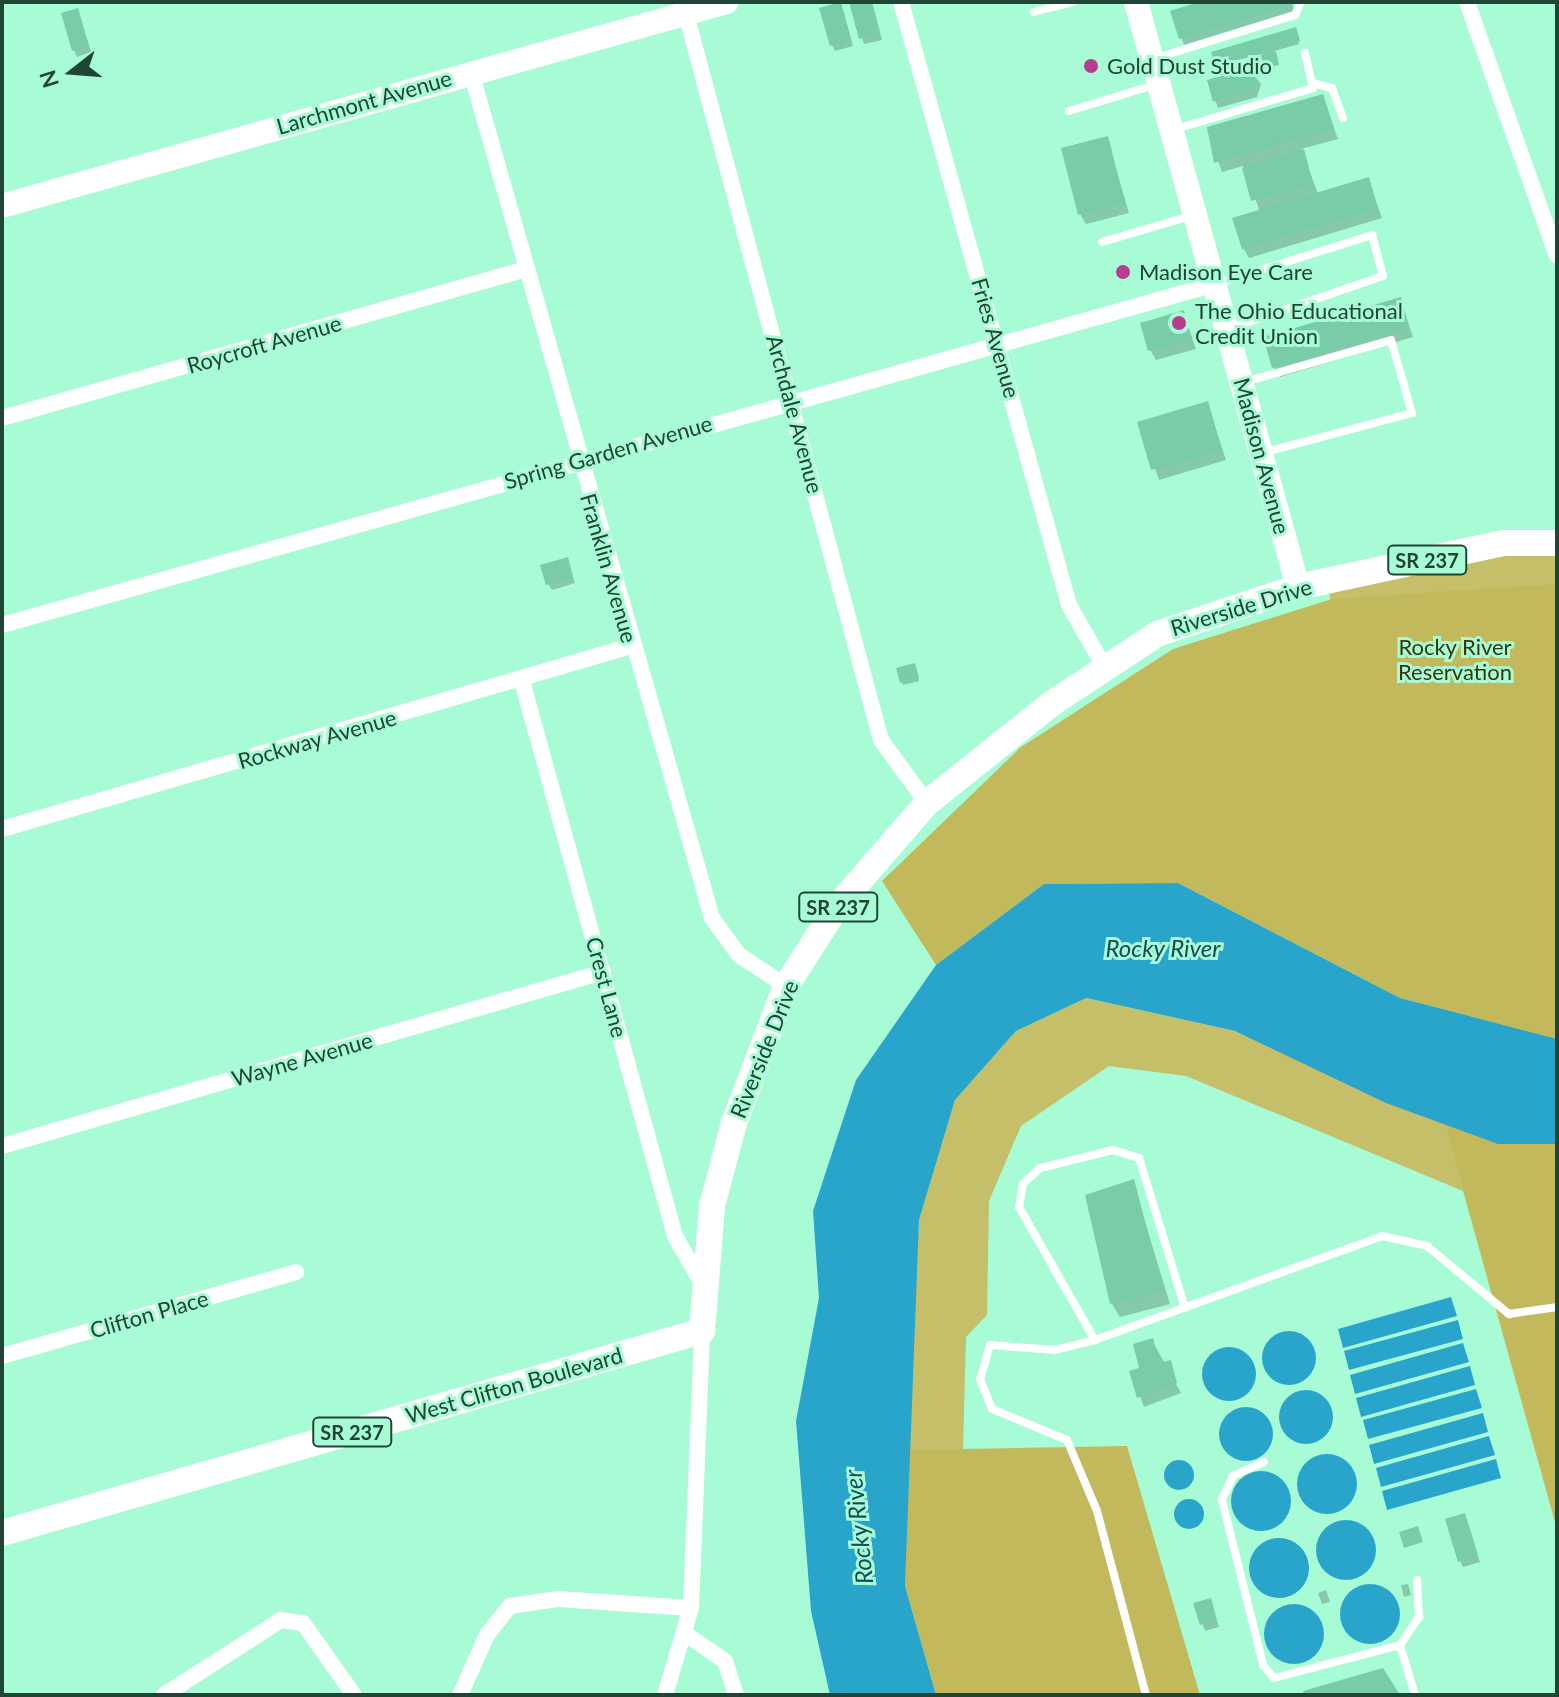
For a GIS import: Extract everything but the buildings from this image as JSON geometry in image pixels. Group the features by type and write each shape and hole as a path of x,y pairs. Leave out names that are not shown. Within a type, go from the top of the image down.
{"main road":[{"name":"Riverside Drive","path":"702,1331 712,1206 734,1123 786,986 836,908 927,803 1105,668 1157,634 1298,587 1503,543 1557,543"},
{"name":"West Clifton Boulevard","path":"2,1533 702,1331"}],"street":[{"name":"Larchmont Avenue","path":"2,206 727,2"},
{"name":"Fries Avenue","path":"901,2 1069,605 1105,668"},
{"name":"Madison Avenue","path":"1136,2 1298,587"},
{"path":"1467,2 1557,256"},
{"name":"Archdale Avenue","path":"686,14 881,740 927,803"},
{"name":"Franklin Avenue","path":"471,72 578,460 712,918 739,955 786,986"},
{"name":"Roycroft Avenue","path":"2,418 526,269"},
{"name":"Spring Garden Avenue","path":"2,625 791,399 1215,284"},
{"name":"Rockway Avenue","path":"2,829 522,681 631,646"},
{"name":"Crest Lane","path":"522,681 675,1236 705,1288"},
{"name":"Wayne Avenue","path":"2,1146 603,972"},
{"name":"Clifton Place","path":"2,1356 296,1272"},
{"name":"Riverside Drive","path":"665,1695 687,1635 691,1608 702,1331"},
{"path":"460,1695 487,1635 510,1606 558,1599 691,1608"},
{"path":"164,1695 281,1620 303,1623 354,1695"},
{"path":"687,1635 725,1661 736,1695"}],"lane":[{"path":"1034,12 1073,2"},
{"path":"1069,111 1295,15 1301,2"},
{"path":"1305,53 1313,83"},
{"path":"1172,130 1313,83 1332,88 1343,118"},
{"path":"1102,242 1196,214"},
{"path":"1215,284 1372,235 1383,276 1227,329"},
{"path":"1242,383 1391,340 1412,413 1261,453"},
{"path":"1095,1340 1019,1207 1023,1184 1040,1168 1113,1150 1139,1158 1185,1308"},
{"path":"1146,1695 1097,1511 1067,1440 992,1409 980,1379 990,1345 1055,1350 1095,1340 1382,1236 1427,1246 1509,1314 1557,1307"},
{"path":"1264,1462 1233,1476 1222,1500 1263,1665 1274,1678 1400,1645 1419,1617 1417,1580"},
{"path":"1400,1645 1415,1695"}],"green space":[{"name":"Rocky River Reservation","path":"1557,543 1557,1530 1463,1191 1186,1076 1109,1066 1021,1126 989,1201 987,1315 966,1337 963,1450 908,1450 919,1220 955,1100 1016,1031 1085,998 1235,1031 1444,1123 1327,583"},
{"path":"1557,584 1557,1039 1400,998 1178,883 1044,884 936,965 882,881 1021,747 1173,649 1332,599"},
{"path":"1445,1123 1498,1144 1557,1144 1557,1527"},
{"path":"1127,1446 1200,1695 936,1695 905,1586 908,1450"}],"water":[{"name":"Rocky River","path":"1178,883 1400,998 1557,1039 1557,1144 1498,1144 1386,1103 1235,1031 1086,998 1016,1031 955,1100 919,1220 905,1586 936,1695 830,1695 811,1611 796,1421 819,1298 813,1211 856,1080 936,965 1044,884"},
{"path":"1451,1297 1457,1316 1343,1348 1338,1329"},
{"path":"1458,1320 1463,1339 1349,1370 1344,1351"},
{"path":"1289,1331 1308,1339 1316,1358 1308,1377 1289,1385 1270,1377 1262,1358 1270,1339"},
{"path":"1463,1343 1469,1362 1355,1394 1350,1375"},
{"path":"1229,1347 1248,1355 1256,1374 1248,1393 1229,1401 1210,1393 1202,1374 1210,1355"},
{"path":"1470,1366 1475,1385 1361,1417 1356,1398"},
{"path":"1476,1389 1482,1408 1368,1439 1363,1420"},
{"path":"1306,1390 1325,1398 1333,1417 1325,1436 1306,1444 1287,1436 1279,1417 1287,1398"},
{"path":"1246,1407 1265,1415 1273,1434 1265,1453 1246,1461 1227,1453 1219,1434 1227,1415"},
{"path":"1483,1413 1488,1432 1374,1464 1369,1445"},
{"path":"1489,1436 1495,1455 1381,1487 1376,1468"},
{"path":"1327,1454 1339,1456 1348,1463 1355,1472 1355,1496 1348,1505 1339,1512 1327,1514 1315,1512 1306,1505 1299,1496 1297,1484 1299,1472 1306,1463 1315,1456"},
{"path":"1496,1459 1501,1478 1387,1510 1382,1491"},
{"path":"1179,1460 1190,1464 1194,1475 1190,1486 1179,1490 1168,1486 1164,1475 1168,1464"},
{"path":"1261,1471 1273,1473 1282,1480 1289,1489 1289,1513 1282,1522 1273,1529 1261,1531 1249,1529 1240,1522 1233,1513 1231,1501 1233,1489 1240,1480 1249,1473"},
{"path":"1189,1499 1200,1503 1204,1514 1200,1525 1189,1529 1178,1525 1174,1514 1178,1503"},
{"path":"1346,1520 1358,1522 1367,1529 1374,1538 1374,1562 1367,1571 1358,1578 1346,1580 1334,1578 1325,1571 1318,1562 1316,1550 1318,1538 1325,1529 1334,1522"},
{"path":"1279,1538 1291,1540 1300,1547 1307,1556 1307,1580 1300,1589 1291,1596 1279,1598 1267,1596 1258,1589 1251,1580 1249,1568 1251,1556 1258,1547 1267,1540"},
{"path":"1370,1584 1382,1586 1391,1593 1398,1602 1398,1626 1391,1635 1382,1642 1370,1644 1358,1642 1349,1635 1342,1626 1340,1614 1342,1602 1349,1593 1358,1586"},
{"path":"1294,1604 1306,1606 1315,1613 1322,1622 1322,1646 1315,1655 1306,1662 1294,1664 1282,1662 1273,1655 1266,1646 1264,1634 1266,1622 1273,1613 1282,1606"}],"place":[{"name":"Gold Dust Studio","path":"1091,66"},
{"name":"Madison Eye Care","path":"1123,272"},
{"name":"The Ohio Educational Credit Union","path":"1179,323"}]}
